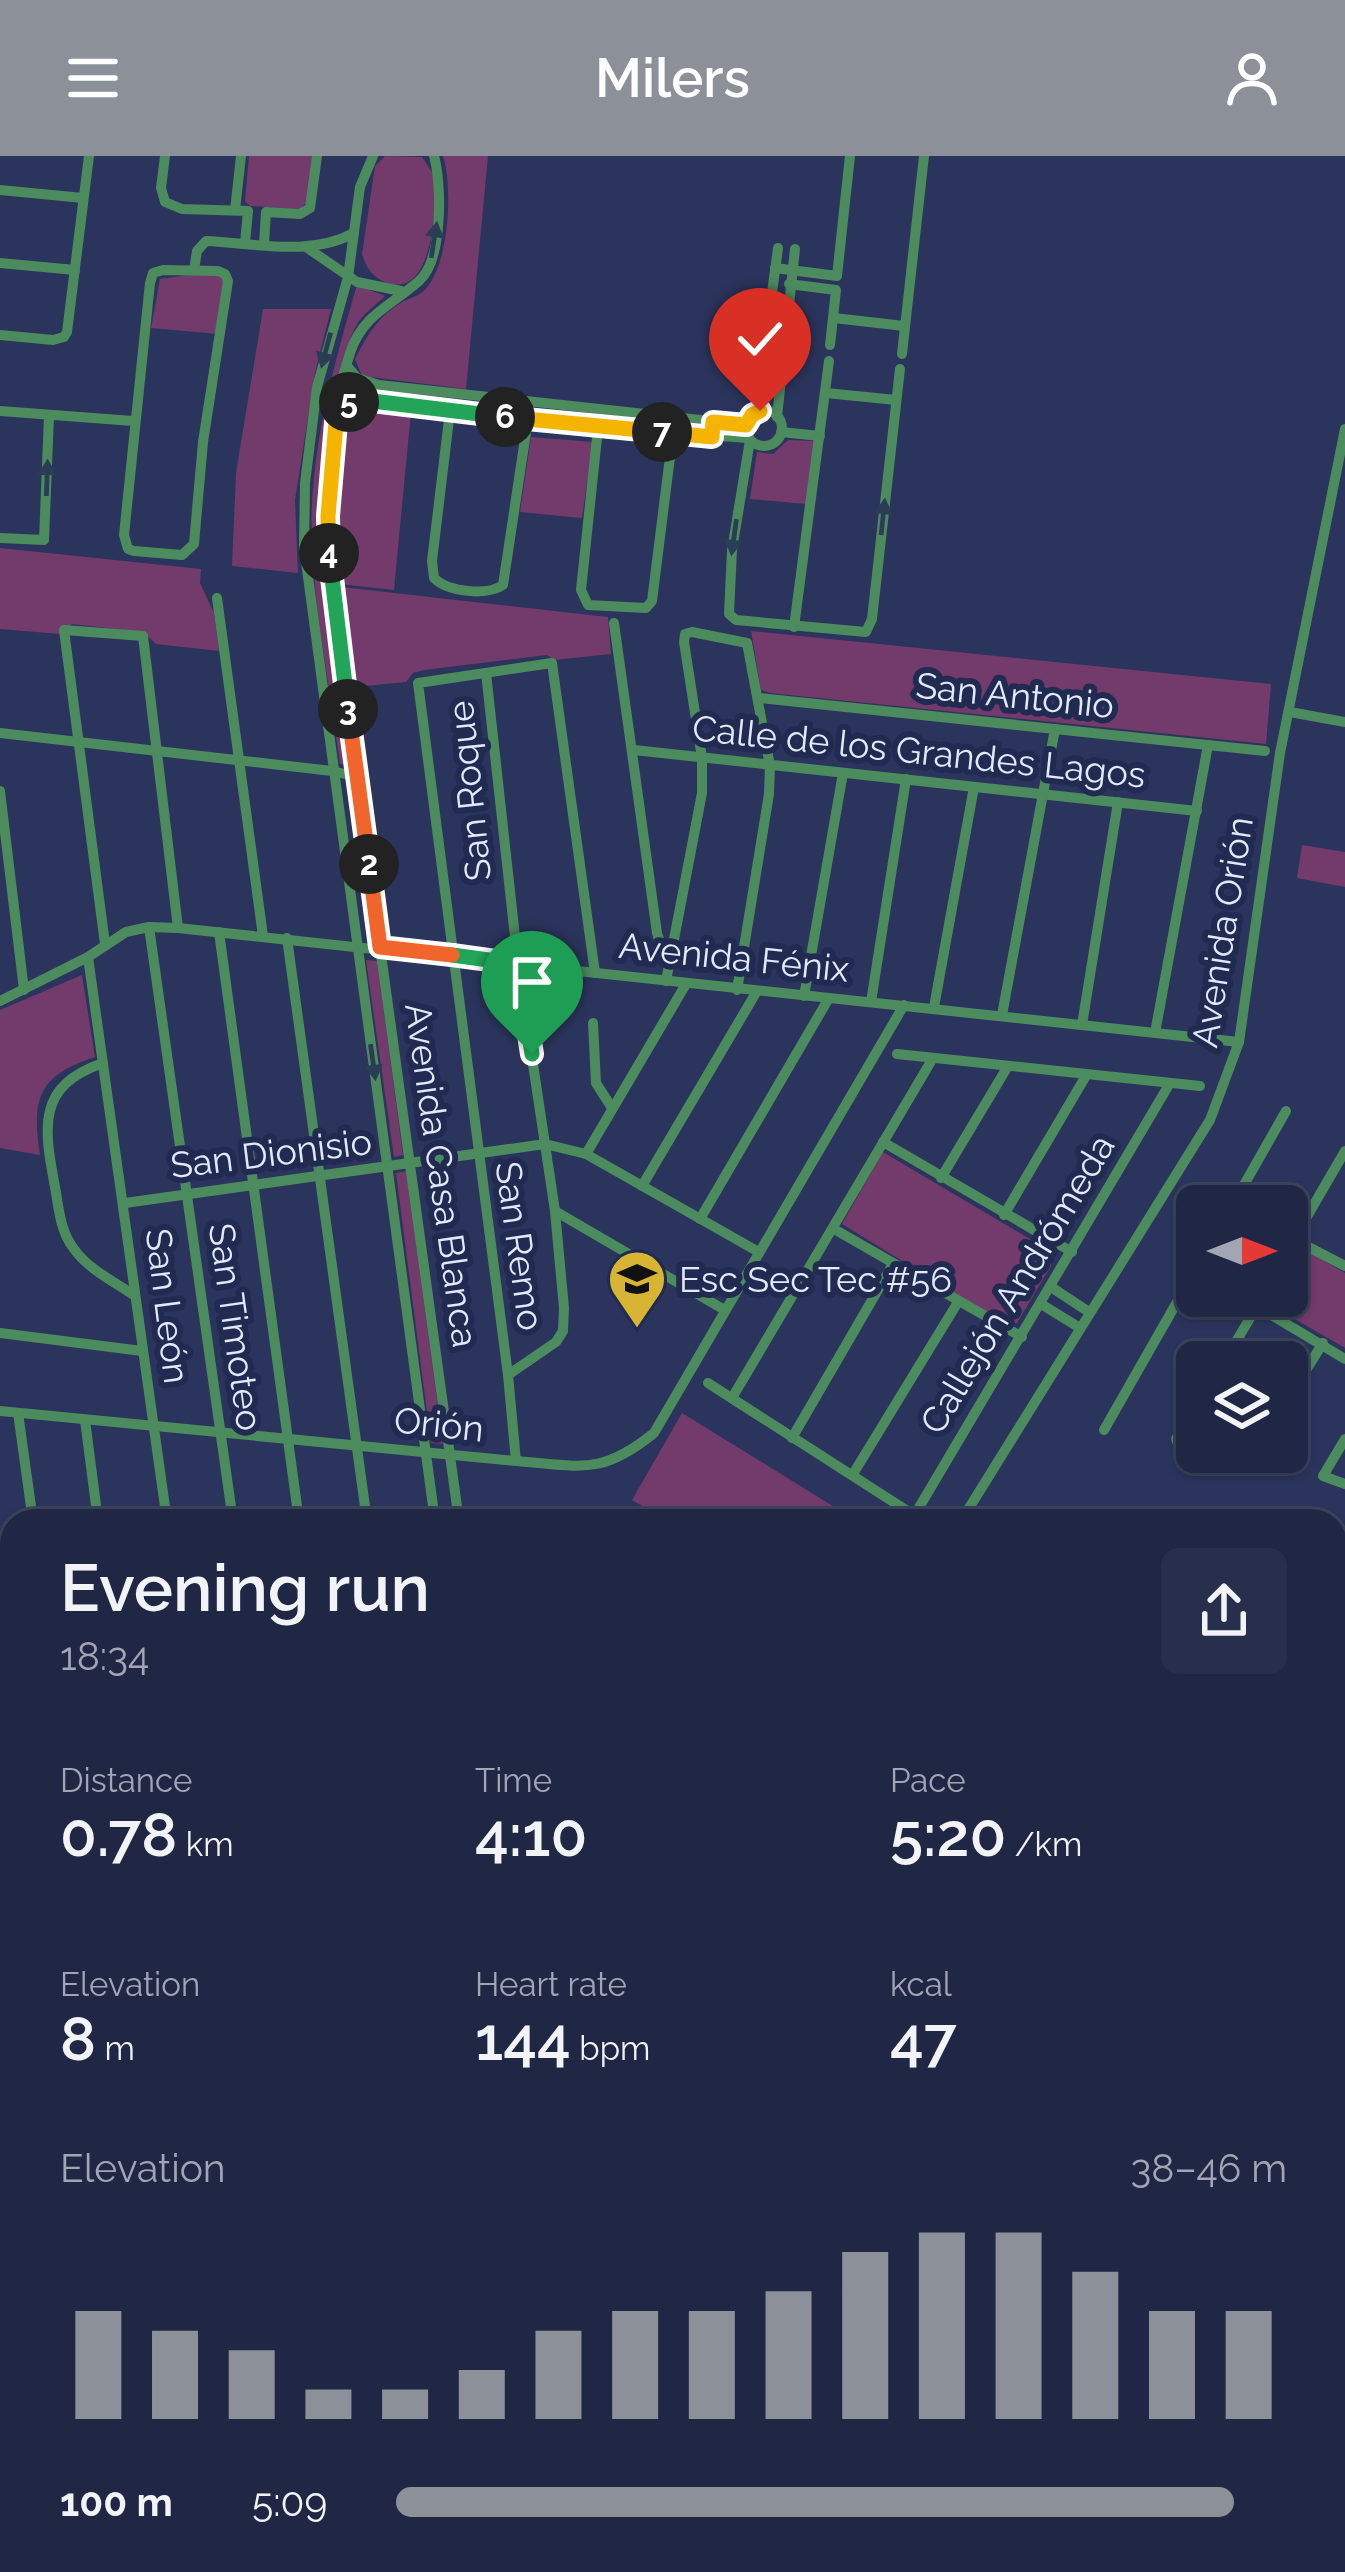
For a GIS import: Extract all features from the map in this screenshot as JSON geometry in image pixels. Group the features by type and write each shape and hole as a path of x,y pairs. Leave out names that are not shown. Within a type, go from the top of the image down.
{"street":[{"path":"0,335 64,337 89,156"},
{"path":"165,156 161,188 165,202 182,209 241,211"},
{"path":"241,156 245,243"},
{"path":"264,244 266,212 300,214 310,208 317,156"},
{"name":"Avenida Casa Blanca","path":"373,156 360,187 348,277 321,365 303,512 332,771 433,1509"},
{"name":"Avenida Casa Blanca","path":"434,156 440,189 434,249 420,280 368,319 357,336 337,411 328,516 330,566 457,1509"},
{"path":"776,268 837,276 850,156"},
{"path":"902,354 924,156"},
{"path":"0,190 83,198"},
{"path":"201,270 208,241 306,247 354,233"},
{"path":"306,247 348,277 401,291"},
{"path":"778,248 732,550 728,614 736,620 861,633 869,627 900,369"},
{"path":"781,432 777,417 795,249"},
{"path":"0,263 75,270"},
{"path":"158,270 201,270 227,277 192,550 182,555 128,549 124,536 133,421 151,277 158,270"},
{"path":"773,283 836,290 830,345"},
{"path":"834,318 904,326"},
{"path":"794,627 829,361"},
{"path":"347,366 357,378 379,385 713,422 768,446 781,432"},
{"path":"377,403 379,385"},
{"path":"416,407 417,389"},
{"path":"826,393 896,400"},
{"path":"337,411 356,400 416,407 449,417 527,425 559,422 598,432 673,440 748,434"},
{"path":"559,422 560,404"},
{"path":"600,409 581,590 588,605 650,605 673,440"},
{"path":"756,412 765,410 777,417"},
{"path":"0,411 133,421"},
{"path":"0,538 44,540 49,416"},
{"path":"449,417 432,571 445,587 494,591 503,585 527,425"},
{"path":"712,437 713,422"},
{"name":"Avenida Orión","path":"969,1509 1210,1120 1239,1042 1280,753 1345,429"},
{"path":"781,432 820,436"},
{"path":"217,598 263,936"},
{"path":"614,623 657,933 671,952"},
{"path":"105,944 64,630 143,636 178,928"},
{"path":"666,981 697,831 701,758 685,634 747,643 770,766 736,990"},
{"path":"486,673 552,663 595,973"},
{"name":"San Remo","path":"486,673 418,683 516,1461"},
{"name":"San Roque","path":"486,673 518,964 555,1211 563,1331 556,1342 508,1375"},
{"name":"San Antonio","path":"759,698 1265,751"},
{"path":"1290,712 1345,722"},
{"path":"1002,1015 1055,730"},
{"path":"0,733 358,777"},
{"path":"1155,1034 1208,746"},
{"name":"Calle de los Grandes Lagos","path":"634,750 1198,811"},
{"path":"804,996 843,773"},
{"path":"871,1002 906,779"},
{"path":"934,1007 974,787"},
{"path":"0,791 24,990"},
{"path":"1082,1024 1118,802"},
{"name":"Avenida Fénix","path":"0,1001 88,957 126,932 149,927 380,947 736,990 1239,1042"},
{"name":"San Timoteo","path":"149,927 231,1509"},
{"path":"219,932 297,1509"},
{"path":"287,938 366,1509"},
{"name":"San León","path":"88,957 165,1509"},
{"path":"586,1154 686,984"},
{"path":"642,1186 757,992"},
{"path":"700,1219 829,998"},
{"name":"Orión","path":"0,1411 592,1467 632,1451 654,1433 904,1004"},
{"path":"593,1023 596,1083 611,1108"},
{"path":"897,1054 1200,1086"},
{"path":"732,1398 933,1058"},
{"path":"103,1063 78,1071 50,1104 49,1153 63,1231 70,1245 135,1295"},
{"path":"941,1178 1008,1066"},
{"path":"1004,1215 1088,1074"},
{"name":"Callejón Andrómeda","path":"924,1509 1171,1083"},
{"path":"1244,1185 1286,1112"},
{"path":"883,1142 1072,1252"},
{"name":"San Dionisio","path":"124,1203 545,1144 586,1154 757,1251"},
{"path":"1308,1217 1345,1151"},
{"path":"555,1211 724,1309"},
{"path":"833,1228 1022,1337"},
{"path":"1308,1247 1345,1266"},
{"path":"792,1438 893,1264"},
{"path":"1051,1287 1090,1312"},
{"path":"853,1474 958,1302"},
{"path":"1041,1304 1080,1328"},
{"path":"1104,1430 1176,1304"},
{"path":"1284,1317 1345,1358"},
{"path":"0,1333 142,1351"},
{"path":"1308,1367 1323,1343"},
{"path":"709,1383 906,1509"},
{"path":"18,1414 31,1509"},
{"path":"85,1420 96,1509"},
{"path":"1342,1483 1323,1476 1345,1439"}],"shaded area":[{"path":"249,156 312,156 309,200 300,209 250,206 245,201"},
{"path":"385,156 422,157 438,181 422,266 401,284 376,277 362,254 375,166"},
{"path":"443,156 488,156 466,389 362,376 355,359 370,333 388,312 423,292 441,259 448,186"},
{"path":"219,275 226,282 218,334 151,328 160,279"},
{"path":"357,285 385,296 359,321 346,350 334,400 325,491 332,628 349,765 340,764 321,634 312,504 322,420"},
{"path":"263,309 331,309 315,373 295,500 298,573 232,566 236,473"},
{"path":"352,410 411,412 394,590 340,584 338,450 346,418"},
{"path":"531,437 593,442 582,518 520,512"},
{"path":"788,440 814,441 806,504 750,499 757,452 773,454"},
{"path":"0,548 201,569 200,583 214,613 219,651 156,644 143,632 72,624 60,634 0,629"},
{"path":"341,587 608,617 611,654 554,660 547,655 424,670 413,673 406,682 355,687"},
{"path":"751,631 1271,684 1266,744 770,693 761,690"},
{"path":"1302,845 1345,852 1345,887 1297,878"},
{"path":"366,960 377,961 403,1155 394,1157"},
{"path":"82,975 95,1057 62,1072 43,1091 37,1118 40,1155 0,1148 0,1010"},
{"path":"883,1152 1050,1251 1051,1266 1017,1323 1005,1324 842,1224"},
{"path":"406,1171 443,1444 431,1443 396,1173"},
{"path":"1308,1251 1345,1273 1345,1348 1291,1317 1308,1317"},
{"path":"682,1413 838,1509 647,1509 632,1500"}],"place":[{"name":"Esc Sec Tec #56","path":"637,1330"}],"route":[{"path":"532,1054 518,964 380,947 330,566 328,516 337,411 349,402 364,400 712,437 713,422 746,425 760,411"}]}
